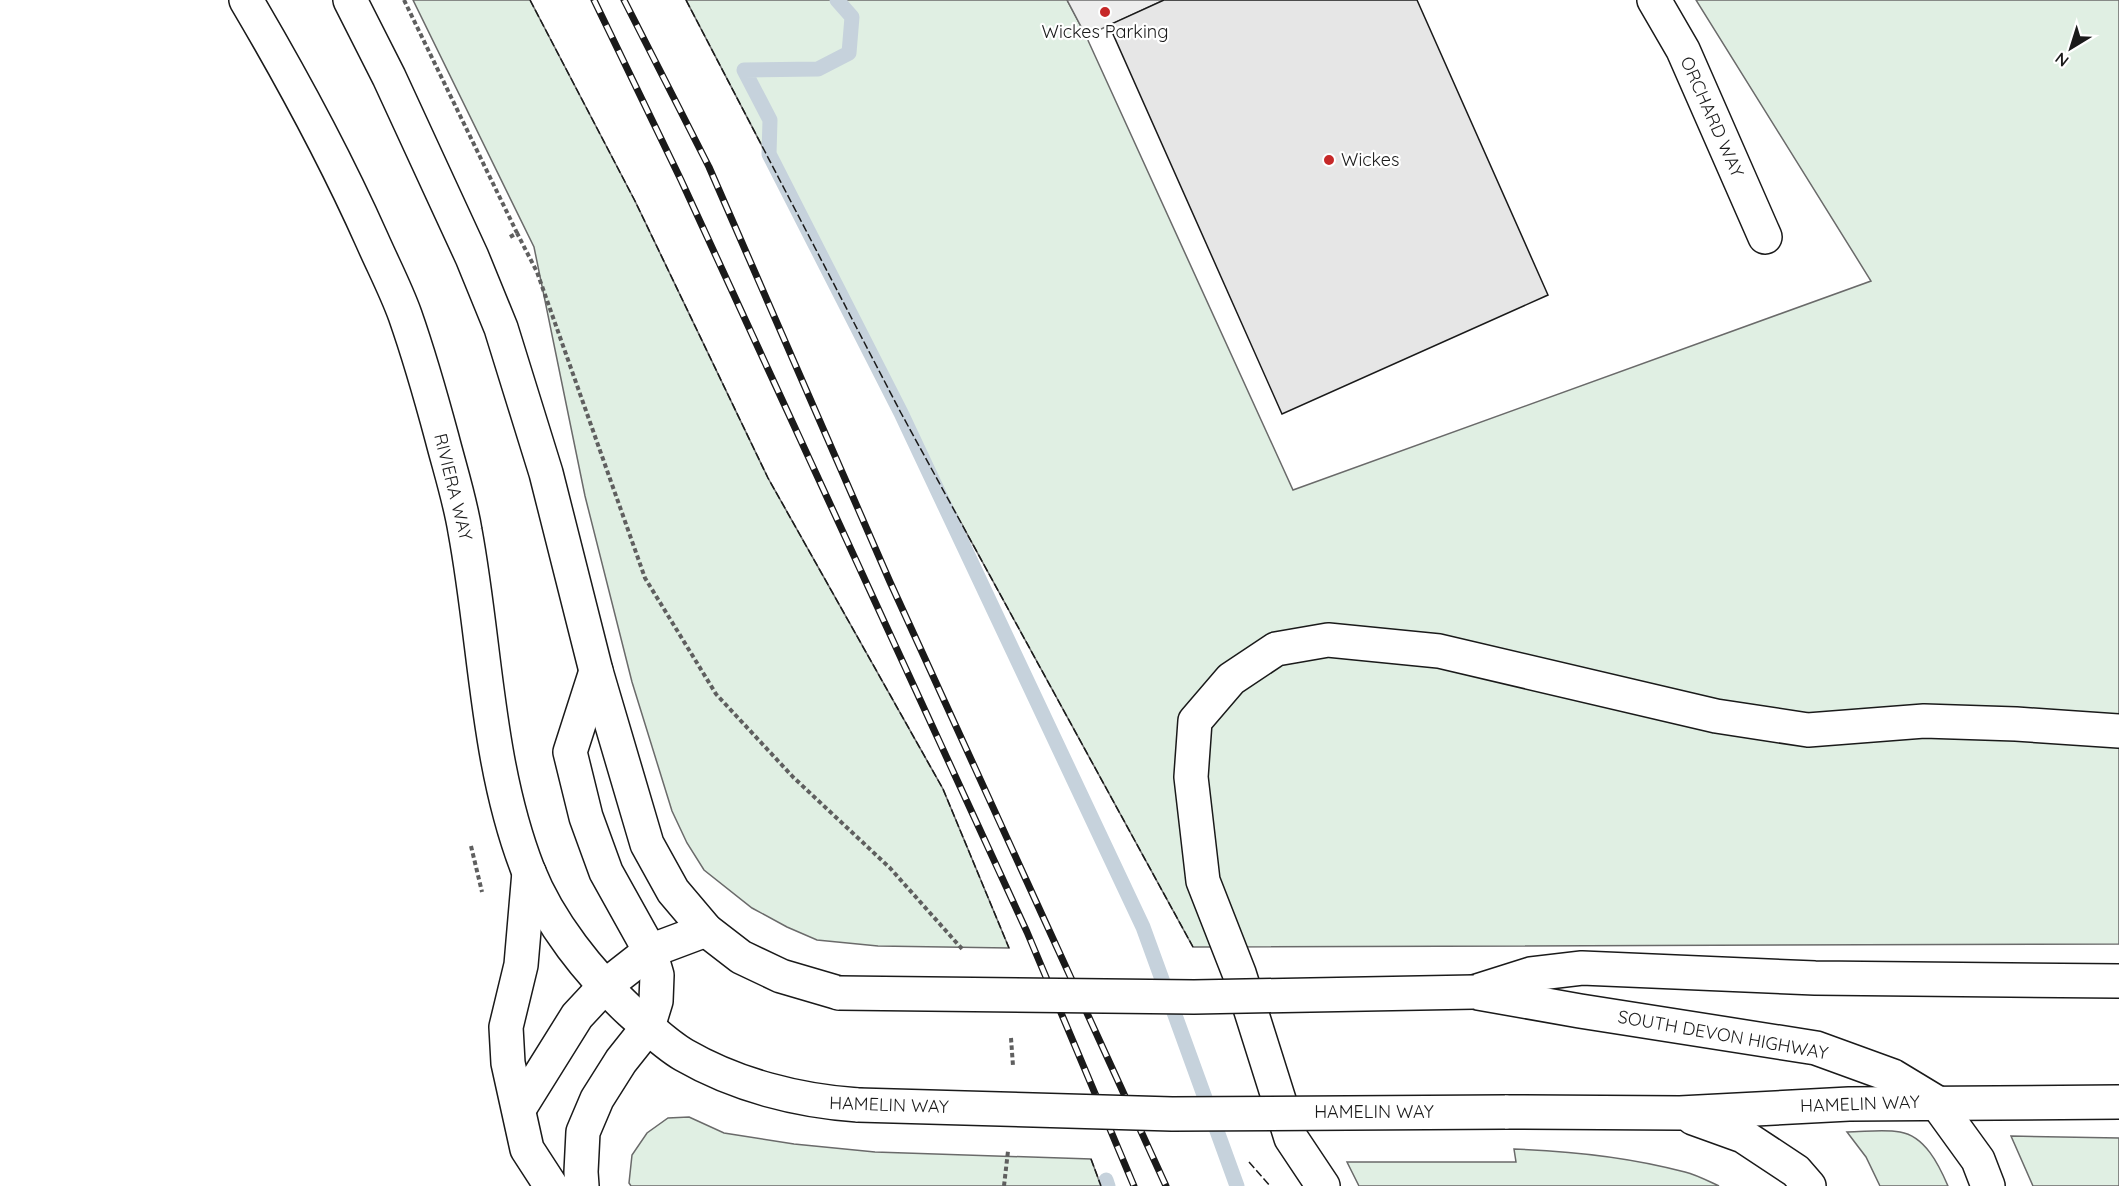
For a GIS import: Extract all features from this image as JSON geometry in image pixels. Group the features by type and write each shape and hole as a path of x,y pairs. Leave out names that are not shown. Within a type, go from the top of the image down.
{"main road":[{"name":"RIVIERA WAY","path":"246,0 286,68 342,173 405,313 442,438 465,529 506,802 529,872 549,911 604,987"},
{"path":"350,0 389,77 472,257 501,328 546,473 596,671 647,844 673,891 706,930 741,957 781,976 839,993 1194,996 1474,992 1531,974 1582,968 1815,978 2119,981"},
{"name":"ORCHARD WAY","path":"1654,0 1683,50 1765,237"},
{"path":"1323,1186 1291,1138 1239,973 1203,881 1191,777 1195,721 1231,679 1276,649 1328,640 1439,651 1716,716 1808,730 1924,721 2119,731"},
{"path":"582,1186 583,1132 597,1099 621,1061 648,1027 656,1001 657,975 650,951 606,872 586,817 570,752 596,671"},
{"path":"529,872 521,965 506,1027 508,1063 526,1149 552,1186"},
{"path":"519,1109 577,1016 604,987 650,951 706,930"},
{"name":"HAMELIN WAY","path":"604,987 681,1053 715,1071 786,1095 823,1103 1172,1114 1680,1113 1849,1104 2119,1102"},
{"name":"SOUTH DEVON HIGHWAY","path":"1474,992 1816,1048 1893,1076 1936,1102 1978,1160 1988,1186"},
{"path":"1680,1113 1743,1136 1796,1171 1809,1186"}],"path":[{"path":"404,0 537,272 645,578 716,694 793,777 890,868 964,951"},
{"path":"472,257 517,233"},
{"path":"470,838 482,893"},
{"path":"1011,1036 1013,1067"},
{"path":"1004,1186 1010,1143"}],"green space":[{"path":"413,0 530,0 635,201 768,478 943,789 1009,948 878,946 817,940 752,908 704,870 687,843 672,811 632,682 585,496 534,247"},
{"path":"686,0 1067,0 1086,36 1293,490 1871,281 1696,0 2119,0 2119,944 1193,947 901,413"},
{"path":"689,1117 724,1133 794,1144 875,1152 1091,1159 1101,1186 631,1186 629,1183 632,1155 647,1133 668,1118"},
{"path":"1847,1132 1900,1132 1917,1139 1930,1153 1948,1186 1880,1186 1866,1157"},
{"path":"2011,1136 2119,1138 2119,1186 2033,1186"},
{"path":"1514,1149 1579,1153 1643,1162 1689,1173 1719,1186 1359,1186 1347,1162 1516,1162"}],"shaded area":[{"name":"Wickes Parking","path":"1067,0 1164,0 1086,36"}],"building":[{"name":"Wickes","path":"1164,0 1417,0 1548,295 1282,414 1109,25"}],"waterway":[{"path":"837,0 852,17 849,53 818,69 744,70 770,120 769,154 901,413 1143,927 1237,1186"},
{"path":"1106,1180 1108,1186"}],"railway":[{"path":"594,0 681,180 1027,932 1134,1186"},
{"path":"624,0 709,167 890,582 1166,1186"}],"fence":[{"path":"530,0 635,201 768,478 943,789 1009,948"},
{"path":"686,0 901,413 1193,947"},
{"path":"1091,1159 1101,1186"},
{"path":"1249,1162 1270,1186"}],"place":[{"name":"Wickes Parking","path":"1105,12"},
{"name":"Wickes","path":"1329,160"}]}
